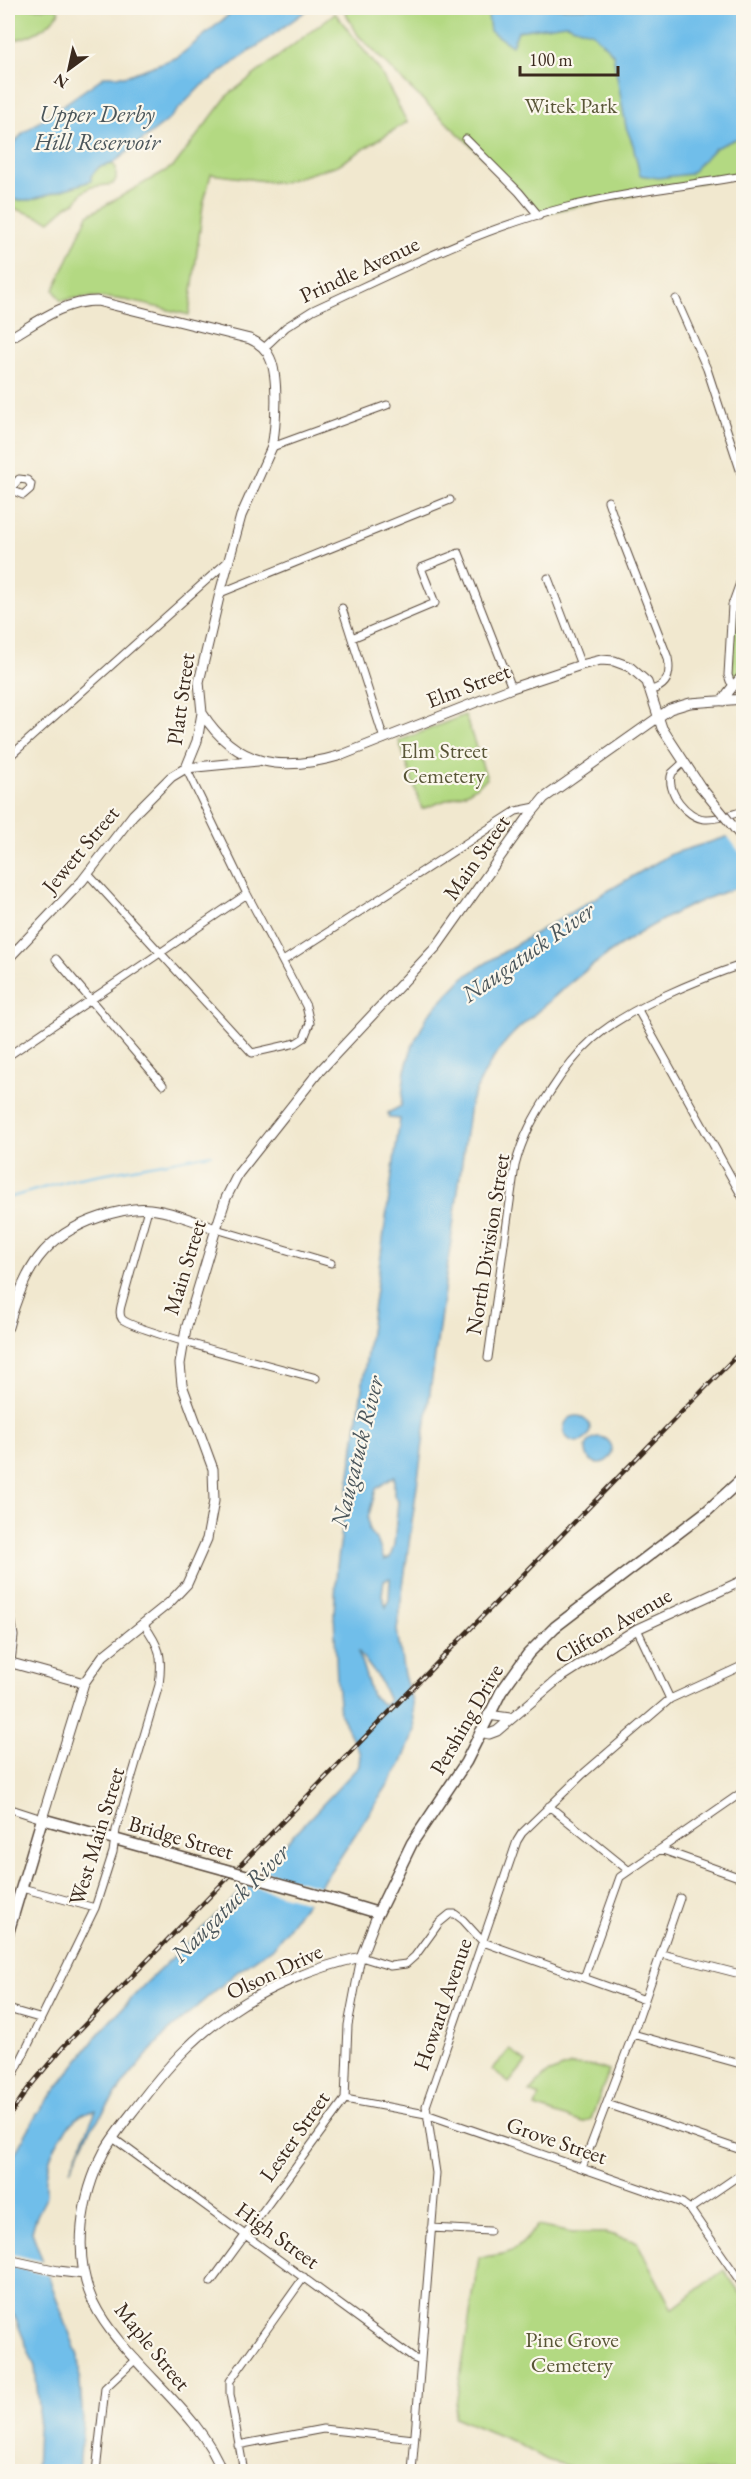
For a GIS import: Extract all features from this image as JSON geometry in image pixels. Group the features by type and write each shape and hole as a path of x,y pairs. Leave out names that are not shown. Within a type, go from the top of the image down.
{"main road":[{"path":"8,339 68,305 97,301 234,334 256,342 264,348"},
{"name":"Platt Street","path":"186,768 195,749 202,713 198,682 220,593 246,504 272,447 274,372 269,355 264,348"},
{"name":"Elm Street","path":"202,713 224,741 238,751 263,761 292,766 313,764 384,739 512,688 601,660 619,662 639,674 651,690"},
{"path":"723,701 729,690 744,674"},
{"path":"735,686 739,700"},
{"path":"651,690 657,717 684,763 744,840"},
{"name":"Main Street","path":"8,1933 84,1683 103,1656 169,1603 191,1577 207,1539 214,1501 212,1462 182,1386 180,1364 183,1340 216,1229 226,1198 238,1174 317,1074 437,946 536,807 564,782 657,717 681,705 739,700"},
{"name":"Elm Street","path":"186,768 263,761"},
{"name":"Jewett Street","path":"8,958 88,873 133,815 171,777 186,768"},
{"path":"8,1327 23,1280 39,1257 58,1236 84,1222 115,1212 148,1209 179,1216 216,1229"},
{"name":"Pershing Drive","path":"361,1956 378,1913 412,1843 466,1761 488,1714 509,1679 528,1654 555,1627 675,1537 744,1477"},
{"name":"Clifton Avenue","path":"480,1732 494,1733 556,1680 637,1629 744,1580"},
{"path":"8,1605 13,1636 8,1664 84,1683"},
{"path":"488,1714 510,1718"},
{"name":"Bridge Street","path":"42,1818 378,1913"},
{"name":"Olson Drive","path":"84,2274 81,2254 86,2200 96,2170 113,2138 173,2060 209,2027 268,1991 341,1961 361,1956"},
{"path":"8,2259 58,2271 84,2274"},
{"name":"Maple Street","path":"84,2274 101,2316 201,2434 218,2461 222,2472"}],"street":[{"path":"466,140 519,192 539,216"},
{"name":"Prindle Avenue","path":"264,348 285,327 313,310 491,232 562,208 634,193 744,176"},
{"path":"676,299 707,369 744,482"},
{"path":"272,447 387,405"},
{"path":"220,593 450,501"},
{"path":"609,501 668,658 668,678 663,685 651,690"},
{"path":"352,638 435,603 421,568 459,553 512,688"},
{"path":"8,758 230,560"},
{"path":"735,686 728,675 732,605 741,580 744,562"},
{"path":"548,578 581,665"},
{"path":"342,608 384,739"},
{"path":"684,763 672,773 670,783 674,795 688,811 706,819 744,811"},
{"name":"Platt Street","path":"160,952 252,1053 296,1043 304,1038 309,1029 309,1017 186,768"},
{"path":"283,961 516,812 536,807"},
{"path":"88,873 160,952"},
{"path":"8,1056 247,894"},
{"path":"56,959 163,1085"},
{"name":"North Division Street","path":"488,1358 515,1166 521,1142 535,1114 567,1065 593,1038 618,1020 690,984 744,964"},
{"path":"638,1010 744,1200"},
{"path":"148,1209 120,1313 122,1319 130,1324 316,1378"},
{"path":"216,1229 331,1263"},
{"name":"West Main Street","path":"8,2086 35,2034 39,2018 95,1908 113,1852 159,1685 162,1663 159,1645 143,1623"},
{"path":"637,1629 670,1699"},
{"name":"Howard Avenue","path":"413,2471 436,2173 426,2106 517,1841 549,1806 670,1699 744,1665"},
{"path":"584,1978 620,1877 744,1791"},
{"path":"549,1806 628,1870"},
{"name":"Bridge Street","path":"8,1808 42,1818"},
{"path":"660,1849 744,1878"},
{"path":"22,1888 95,1908"},
{"path":"582,2168 633,2034 680,1899"},
{"path":"361,1956 390,1966 406,1964 415,1956 439,1923 450,1914 458,1916 483,1942 645,2000"},
{"path":"662,1954 744,1975"},
{"name":"Lester Street","path":"211,2282 345,2099 348,2025 361,1956"},
{"path":"8,2009 39,2018"},
{"path":"633,2034 744,2064"},
{"name":"Grove Street","path":"345,2099 426,2114 682,2203 690,2210"},
{"path":"607,2104 744,2151"},
{"name":"High Street","path":"113,2138 413,2358 421,2361"},
{"path":"743,2285 690,2210 744,2172"},
{"path":"431,2228 490,2231"},
{"path":"244,2472 229,2389 231,2378 304,2277"},
{"path":"96,2472 105,2388 136,2359"},
{"path":"238,2445 323,2429 414,2439"}],"green space":[{"path":"8,8 57,8 59,12 37,32 23,38 8,40"},
{"name":"Witek Park","path":"343,8 743,8 743,174 540,214 358,35"},
{"path":"335,13 380,71 407,122 338,165 280,183 211,174 203,205 189,315 109,298 77,298 61,301 54,290 88,215 174,166 228,95"},
{"path":"112,164 116,167 116,179 113,184 91,187 83,192 76,202 67,206 50,221 16,209 8,200 31,200 91,181 91,176 99,167"},
{"path":"743,581 743,667 734,679 731,670 735,602"},
{"name":"Elm Street Cemetery","path":"465,715 487,779 468,792 422,809 399,741"},
{"path":"510,2049 526,2062 509,2083 492,2070"},
{"path":"571,2065 593,2066 609,2071 591,2119 583,2123 535,2107 539,2096 529,2092 547,2074"},
{"name":"Pine Grove Cemetery","path":"537,2226 572,2233 606,2233 637,2242 672,2309 724,2270 743,2297 743,2471 584,2471 547,2460 512,2441 454,2417 479,2257 499,2255 518,2247"}],"water":[{"name":"Upper Derby Hill Reservoir","path":"237,8 310,8 199,88 166,122 112,164 99,167 91,176 91,181 31,200 8,200 8,150 23,133 105,76 126,76 178,57"},
{"path":"487,8 743,8 743,129 738,138 715,148 690,174 658,178 640,175 626,127 613,54 593,33 566,24 518,31 512,46 490,31"},
{"name":"Naugatuck River","path":"743,832 743,886 687,907 660,921 608,954 559,992 520,1027 499,1051 489,1065 470,1104 397,1630 404,1675 412,1701 415,1730 401,1765 337,1862 274,1946 237,1972 165,2034 130,2075 89,2132 70,2170 96,2110 86,2113 68,2126 55,2146 46,2178 45,2199 32,2232 78,2356 83,2421 79,2471 36,2471 39,2407 35,2367 8,2300 8,2166 37,2114 100,2032 145,1984 232,1900 359,1766 360,1754 340,1714 334,1613 337,1566 400,1119 389,1118 388,1113 401,1106 405,1071 412,1047 428,1015 464,977 671,854","holes":["394,1476 394,1495 398,1501 394,1545 390,1558 384,1560 378,1542 369,1531 368,1518 376,1489","390,1578 389,1599 386,1607 382,1595 384,1580","358,1651 379,1679 389,1701 384,1705 372,1696"]},
{"path":"577,1416 586,1420 590,1429 586,1438 577,1442 568,1438 564,1429 568,1420"},
{"path":"599,1437 608,1441 612,1450 608,1459 599,1463 590,1459 586,1450 590,1441"}],"pier":[{"path":"744,829 743,857 726,834"},
{"path":"257,1869 322,1887 311,1903 243,1884"},
{"path":"8,2253 46,2262 51,2276 8,2266"}],"waterway":[{"path":"8,1198 74,1179 211,1154"}],"railway":[{"path":"8,2118 27,2090 63,2047 744,1348"}]}
